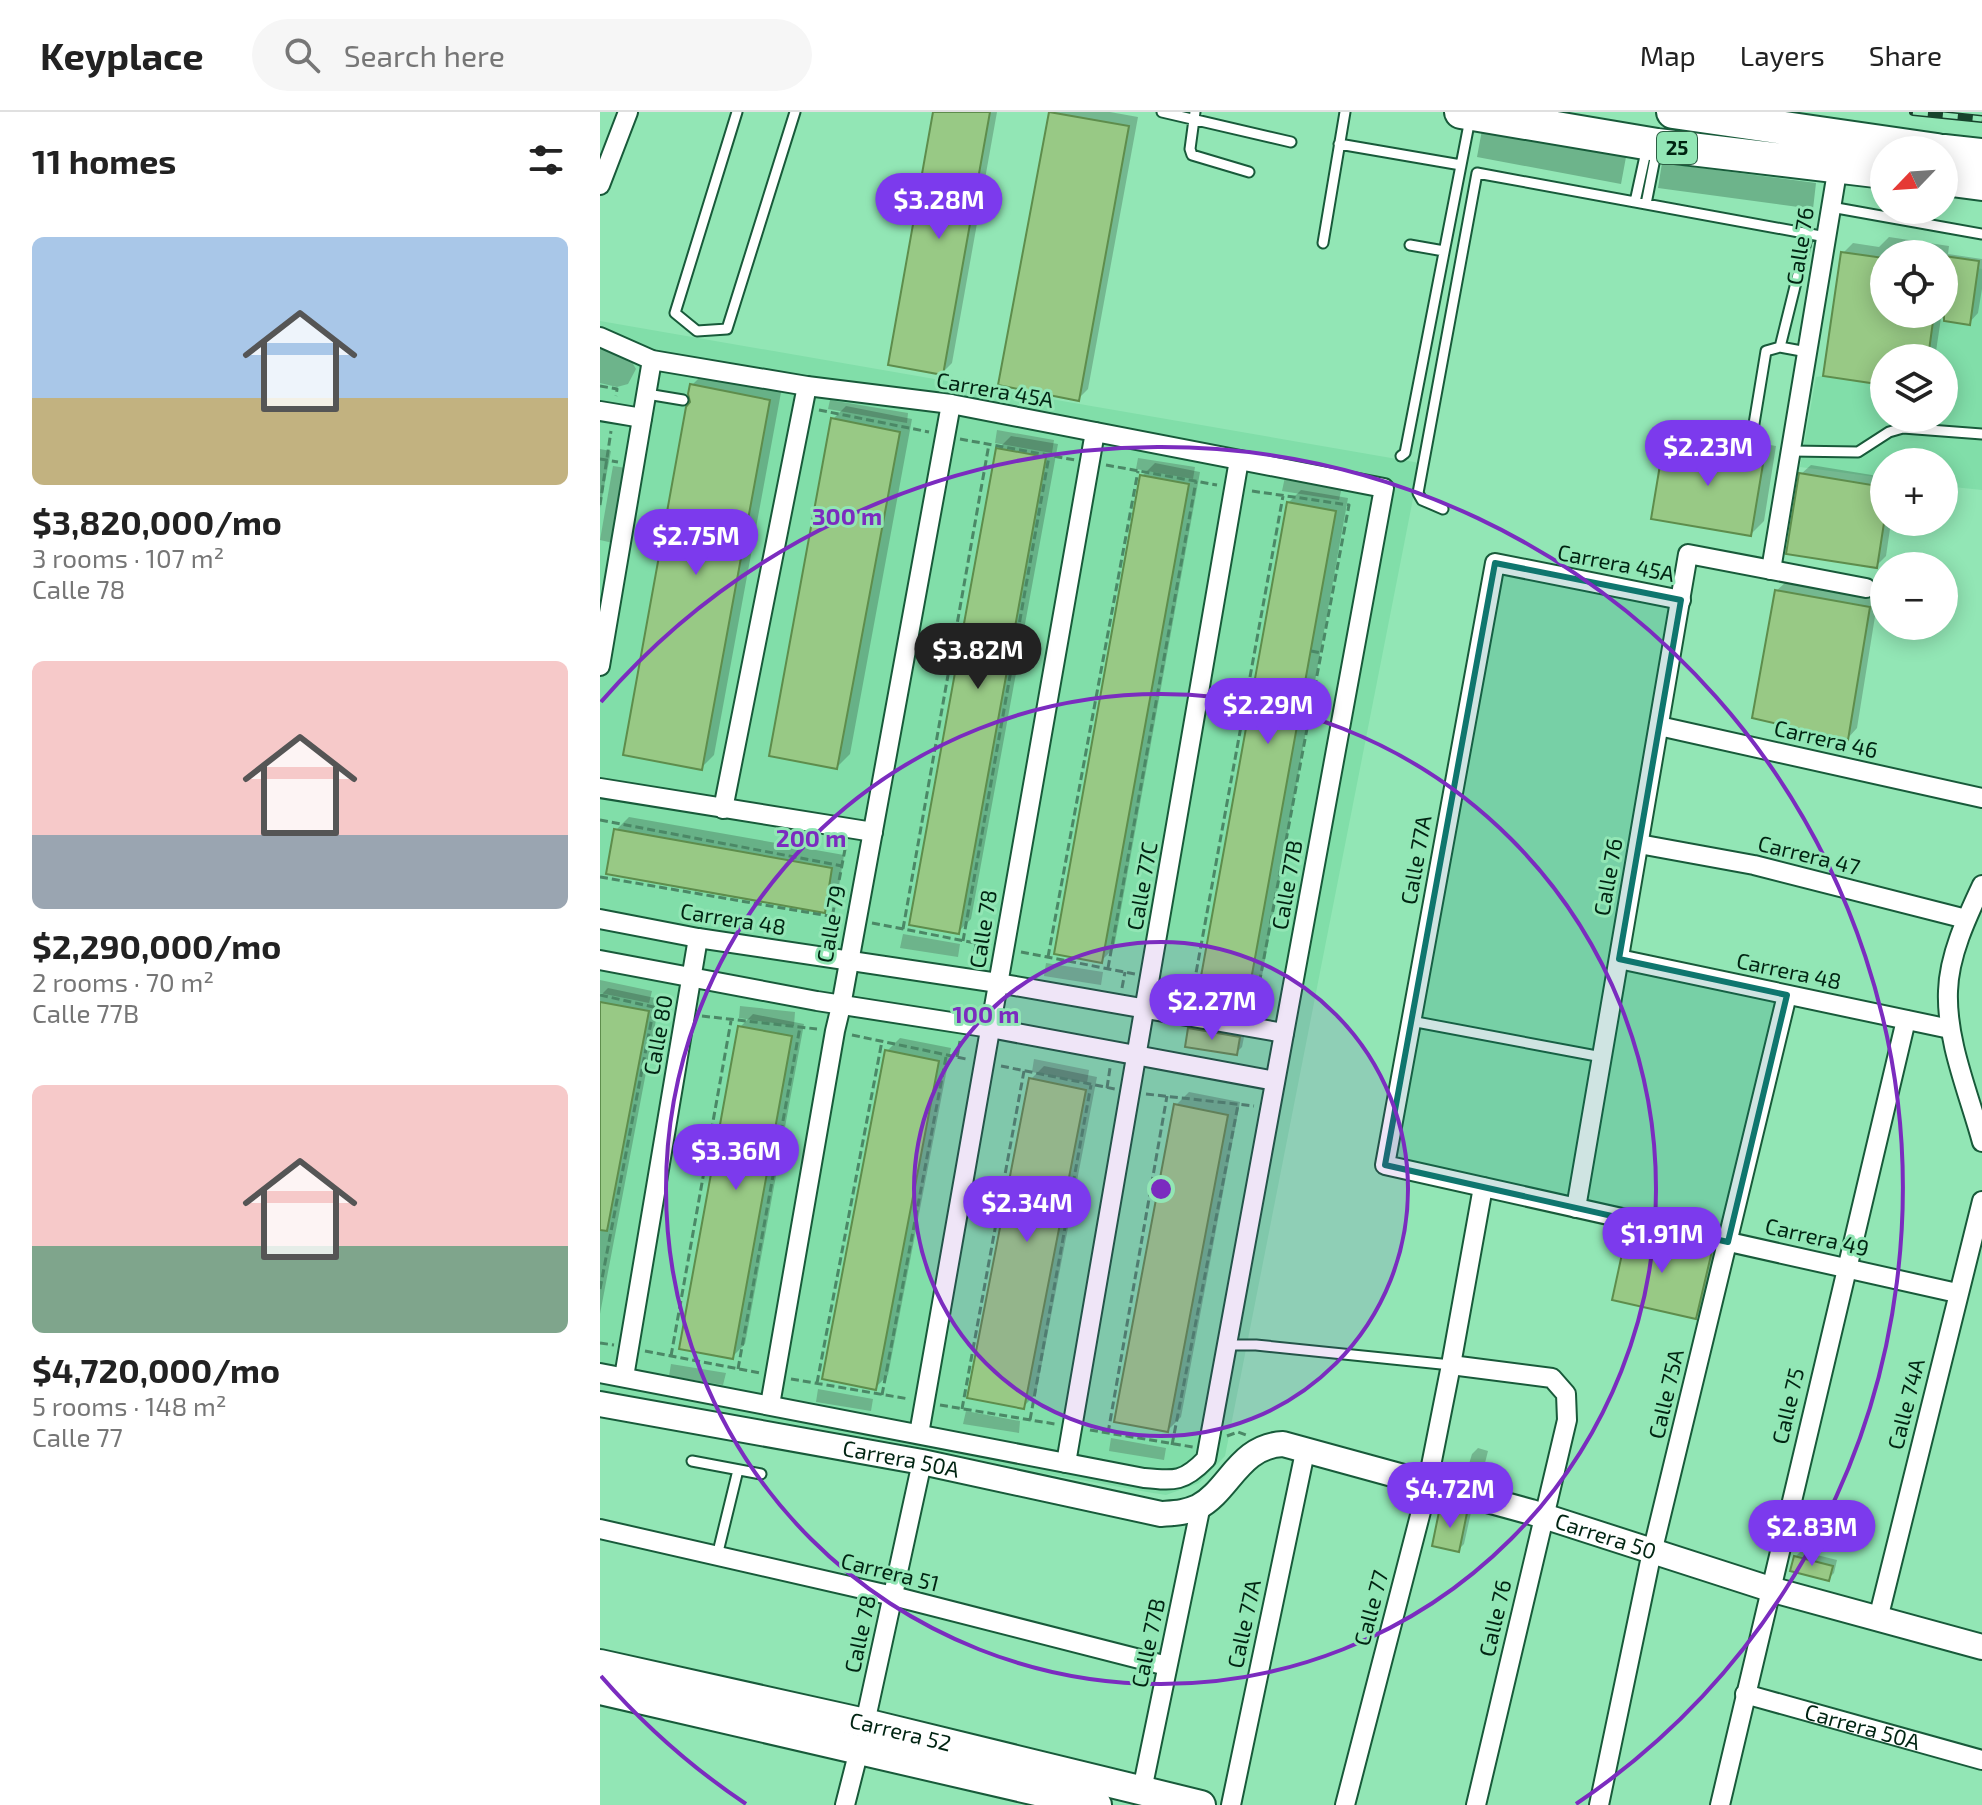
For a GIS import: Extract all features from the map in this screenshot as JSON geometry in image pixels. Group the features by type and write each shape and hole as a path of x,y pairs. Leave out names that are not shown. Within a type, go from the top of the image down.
{"highway":[{"path":"1574,112 1636,121 1776,128"},
{"name":"25","path":"1673,112 1870,141"},
{"name":"25","path":"1466,113 1652,144 1870,170"},
{"path":"1958,152 1982,155"},
{"path":"1958,181 1982,184"}],"main road":[{"name":"Carrera 52","path":"600,1664 1097,1805"},
{"name":"Carrera 52","path":"600,1690 862,1736 1142,1790 1201,1805"}],"street":[{"path":"600,185 628,112"},
{"name":"Calle 76","path":"1771,570 1807,352 1817,235 1831,207 1838,166"},
{"name":"Carrera 45A","path":"600,337 652,360 807,386 951,404 1384,488"},
{"path":"600,666 608,571 652,360"},
{"path":"723,809 807,386"},
{"name":"Calle 79","path":"770,1405 855,919 951,404"},
{"path":"607,412 642,418"},
{"name":"Calle 78","path":"919,1434 1095,432"},
{"name":"Calle 77C","path":"1066,1463 1239,460"},
{"name":"Calle 77B","path":"1066,1463 1171,1480 1192,1474 1206,1459 1384,488"},
{"name":"Calle 76","path":"1576,1208 1688,554"},
{"name":"Carrera 45A","path":"1688,554 1866,588"},
{"name":"Carrera 45A","path":"1495,563 1681,600"},
{"name":"Calle 77A","path":"1385,1165 1495,563"},
{"name":"Carrera 46","path":"1659,726 1982,798"},
{"path":"600,788 873,832"},
{"name":"Carrera 47","path":"1639,844 1754,865 1966,919"},
{"path":"1982,885 1966,919 1947,990 1950,1029 1982,1142"},
{"name":"Carrera 48","path":"600,919 698,938 998,983 1284,1033"},
{"name":"Calle 80","path":"624,1377 698,938"},
{"name":"Carrera 48","path":"1619,959 1950,1029"},
{"path":"600,960 841,1006 990,1028 1275,1081"},
{"name":"Calle 75A","path":"1599,1805 1654,1551 1787,995"},
{"name":"Calle 75","path":"1727,1803 1745,1694 1906,1020"},
{"name":"Carrera 49","path":"1385,1165 1957,1293"},
{"name":"Calle 77","path":"1345,1805 1426,1484 1483,1187"},
{"name":"Calle 74A","path":"1878,1619 1957,1293 1977,1236 1982,1201"},
{"name":"Calle 76","path":"1451,1365 1552,1378 1566,1394 1567,1420 1476,1805"},
{"path":"600,1373 1066,1463"},
{"name":"Carrera 50A","path":"600,1404 922,1462 1161,1514 1181,1513 1201,1505"},
{"name":"Carrera 50","path":"1201,1505 1255,1451 1283,1444 1543,1517 1770,1589 1982,1647"},
{"name":"Calle 77A","path":"1231,1805 1305,1452"},
{"name":"Calle 78","path":"845,1805 922,1462"},
{"name":"Calle 77B","path":"1142,1790 1201,1505"},
{"name":"Carrera 51","path":"600,1529 893,1596 1167,1666"},
{"name":"Carrera 50A","path":"1745,1694 1982,1760"}],"lane":[{"path":"737,112 675,313 697,331 727,329 795,112"},
{"path":"1162,112 1195,116 1291,142"},
{"path":"1323,243 1345,112"},
{"path":"1401,456 1405,453 1461,165 1466,113"},
{"path":"1195,116 1190,149 1192,155 1249,172"},
{"path":"1339,144 1461,165"},
{"path":"1635,202 1652,144"},
{"path":"1646,204 1652,144"},
{"path":"1443,509 1422,500 1418,493 1477,173 1817,235 1780,347"},
{"path":"1831,207 1870,212"},
{"path":"1935,224 1982,234"},
{"path":"1410,245 1444,251"},
{"path":"1751,442 1766,351 1780,347 1807,352"},
{"path":"647,394 683,400"},
{"path":"1791,451 1858,452 1889,432 1903,428 1982,434"},
{"path":"1411,1021 1602,1057"},
{"path":"1227,1345 1256,1345 1451,1365"},
{"path":"692,1461 761,1474"},
{"path":"717,1556 738,1470"}],"path":[{"path":"600,505 607,412"},
{"path":"903,929 989,444"},
{"path":"963,941 1049,455"},
{"path":"1048,957 1138,471"},
{"path":"1108,968 1196,481"},
{"path":"1194,984 1283,495"},
{"path":"1257,995 1349,505"},
{"path":"963,590 970,591"},
{"path":"1163,625 1170,626"},
{"path":"1311,651 1321,653"},
{"path":"929,782 935,784"},
{"path":"984,793 991,794"},
{"path":"600,820 842,866"},
{"path":"1128,821 1135,822"},
{"path":"825,958 849,828"},
{"path":"1275,846 1285,848"},
{"path":"600,877 855,919 1151,977 1290,1000"},
{"path":"600,995 685,1014 835,1031 1130,1092 1269,1108"},
{"path":"600,1289 654,1007"},
{"path":"671,1356 731,1020"},
{"path":"738,1369 800,1027"},
{"path":"817,1383 882,1041"},
{"path":"882,1395 947,1055"},
{"path":"962,1409 1024,1071"},
{"path":"1030,1420 1091,1084"},
{"path":"1108,1433 1167,1096"},
{"path":"1172,1445 1238,1105"},
{"path":"705,1162 713,1163"},
{"path":"767,1171 773,1172"},
{"path":"912,1202 918,1204"},
{"path":"1059,1228 1065,1229"},
{"path":"1142,1241 1148,1242"},
{"path":"1202,1253 1209,1254"},
{"path":"600,1343 1190,1448 1209,1442"}],"highlighted area":[{"path":"1495,563 1681,600 1619,959 1787,995 1728,1242 1385,1165"}],"shaded area":[{"path":"1482,130 1626,157 1621,184 1477,157"},
{"path":"1662,163 1816,183 1813,209 1658,188"},
{"path":"1978,268 1982,269 1982,490 1958,487 1958,448 1870,448 1870,476 1800,467 1816,377 1870,383 1870,432 1958,432 1958,344 1930,344 1932,328 1958,328 1958,323 1970,325"},
{"path":"600,321 1420,463 1225,1456 1199,1483 1166,1495 600,1393"},
{"path":"600,343 632,362 636,369 628,384 617,387 600,383"},
{"path":"830,400 908,413 907,423 828,409"},
{"path":"997,430 1054,440 1052,453 995,443"},
{"path":"1138,458 1195,467 1193,479 1136,469"},
{"path":"613,466 626,468 613,543 600,540"},
{"path":"1285,477 1342,487 1339,500 1282,491"},
{"path":"903,934 960,944 958,957 900,948"},
{"path":"1046,963 1103,972 1101,985 1044,976"},
{"path":"600,980 652,991 649,1003 600,993"},
{"path":"1192,988 1250,997 1247,1010 1190,1001"},
{"path":"740,1006 795,1012 794,1026 739,1018"},
{"path":"1034,1059 1089,1070 1087,1083 1032,1072"},
{"path":"671,1364 726,1373 723,1385 669,1376"},
{"path":"818,1389 873,1399 871,1411 816,1402"},
{"path":"966,1411 1020,1421 1019,1433 963,1424"},
{"path":"1111,1438 1166,1448 1164,1460 1109,1451"}],"building":[{"path":"933,112 990,112 943,375 888,365"},
{"path":"1049,112 1129,126 1079,401 998,385"},
{"path":"1841,252 1870,256 1870,328 1932,328 1930,344 1870,344 1870,383 1823,376"},
{"path":"1958,258 1979,261 1970,325 1958,323"},
{"path":"690,384 770,400 702,770 623,755 686,407 690,402"},
{"path":"831,418 900,432 837,769 769,756"},
{"path":"1664,441 1764,458 1751,536 1651,519"},
{"path":"996,448 1046,457 959,934 909,925"},
{"path":"1799,473 1870,485 1870,536 1882,536 1879,552 1870,552 1870,567 1786,554"},
{"path":"1140,475 1189,484 1102,963 1054,954"},
{"path":"1287,502 1336,511 1249,991 1200,982"},
{"path":"1775,590 1870,607 1848,740 1752,718"},
{"path":"614,829 832,868 825,913 606,874"},
{"path":"600,1002 649,1011 607,1231 600,1230"},
{"path":"738,1026 792,1036 733,1359 679,1349"},
{"path":"1188,1028 1240,1037 1237,1055 1185,1047"},
{"path":"885,1050 939,1061 876,1390 822,1379"},
{"path":"1029,1078 1086,1090 1024,1409 967,1398"},
{"path":"1174,1104 1228,1115 1168,1432 1114,1422"},
{"path":"1627,1231 1712,1251 1696,1319 1612,1300"},
{"path":"1440,1507 1467,1513 1459,1552 1432,1546"},
{"path":"1794,1556 1833,1566 1829,1581 1790,1571"}],"railway":[{"path":"1913,112 1982,119"}]}
